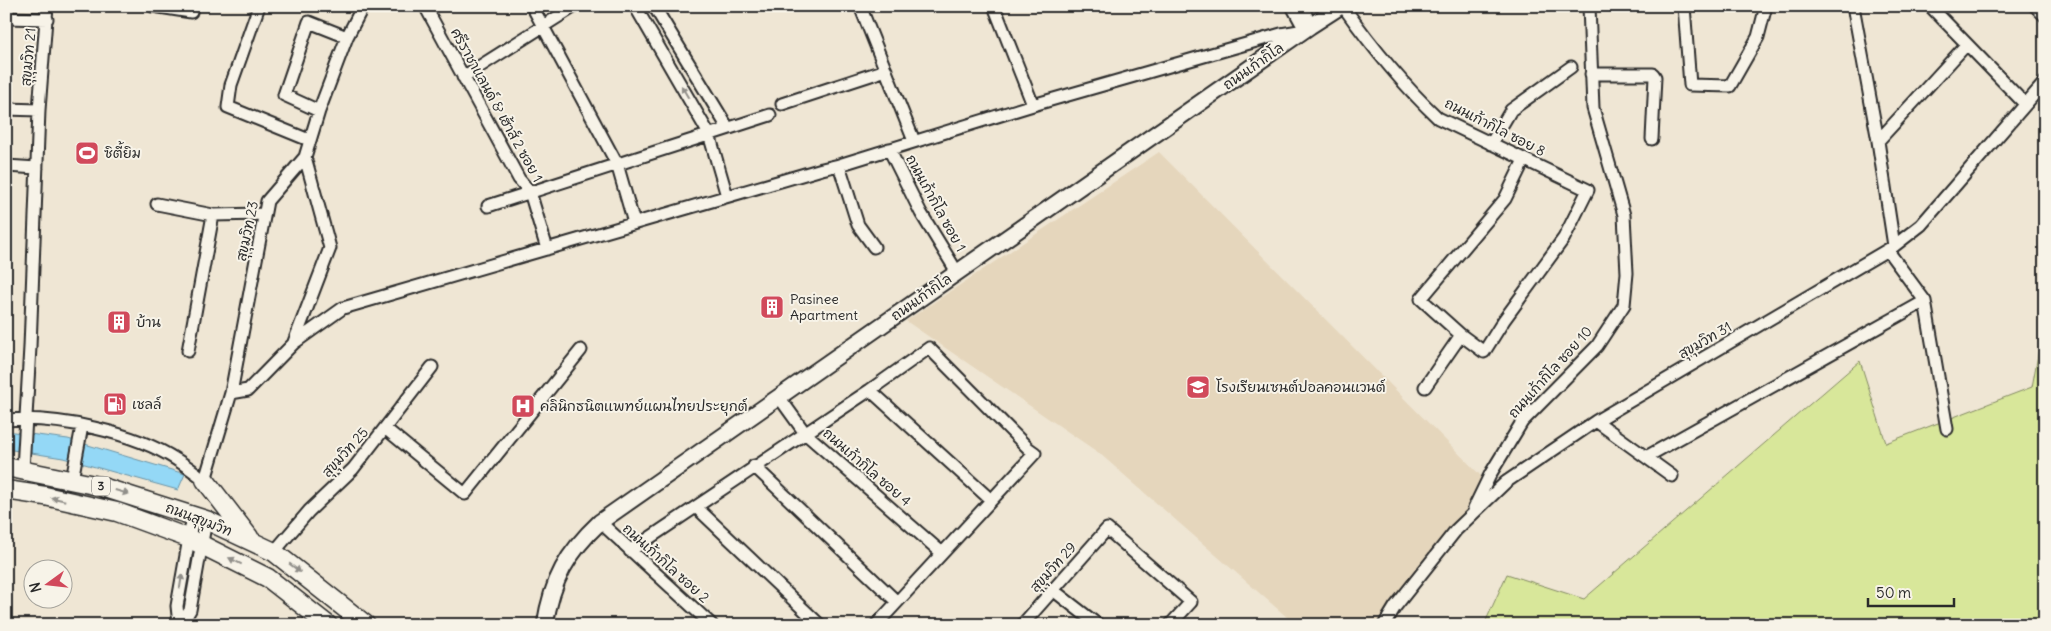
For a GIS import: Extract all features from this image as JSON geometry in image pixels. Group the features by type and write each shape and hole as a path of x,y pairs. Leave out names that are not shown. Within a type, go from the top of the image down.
{"highway":[{"name":"ถนนสุขุมวิท","path":"18,463 73,472 129,494 200,518 251,540 274,552 366,625"},
{"path":"205,480 251,540"},
{"name":"ถนนสุขุมวิท","path":"6,490 45,496 117,512 194,541 268,578 328,625"}],"main road":[{"name":"ถนนเก้ากิโล","path":"545,625 552,590 563,566 580,541 600,522 1307,28 1342,6"}],"street":[{"name":"สุขุมวิท 21","path":"18,463 26,431 39,110 47,6"},
{"path":"153,6 191,9"},
{"path":"259,6 231,85 228,107 309,140"},
{"name":"สุขุมวิท 23","path":"205,480 231,393 266,201 305,156 319,111 347,37 363,6"},
{"name":"ศรีราชาแลนด์ & เฮ้าส์ 2 ซอย 1","path":"425,6 519,180 530,192 547,249"},
{"path":"532,6 617,164 634,223"},
{"path":"463,77 575,6"},
{"path":"635,6 709,134 727,196"},
{"path":"654,6 728,128"},
{"path":"860,6 914,141"},
{"path":"994,6 1033,105"},
{"path":"1292,6 1307,28"},
{"path":"1303,6 1307,28"},
{"name":"ถนนเก้ากิโล ซอย 8","path":"1342,6 1376,52 1438,118 1588,190 1564,238 1504,320 1484,352 1461,334"},
{"name":"ถนนเก้ากิโล ซอย 10","path":"1470,516 1490,473 1522,422 1597,346 1624,305 1627,273 1624,215 1593,108 1590,74 1589,6"},
{"path":"1684,6 1690,85 1730,86 1758,37 1766,6"},
{"path":"1853,6 1878,141 1891,248 1925,301 1947,429"},
{"path":"1930,6 2025,104"},
{"path":"2035,6 2045,16"},
{"path":"6,18 47,19"},
{"path":"319,111 284,95 310,22 347,37"},
{"path":"231,393 248,390 294,343 343,308 839,165 1033,105 1307,28"},
{"path":"1878,141 1966,45"},
{"path":"1491,144 1510,110 1571,67"},
{"path":"782,104 886,70"},
{"path":"1590,74 1653,74 1655,77 1652,139"},
{"name":"สุขุมวิท 31","path":"1384,625 1395,606 1456,530 1506,482 1596,422 1891,248 1921,225 2045,82"},
{"path":"6,109 39,110"},
{"path":"488,206 770,114"},
{"name":"ถนนเก้ากิโล ซอย 1","path":"889,149 921,213 957,272"},
{"path":"294,343 330,248 305,156"},
{"path":"1425,387 1461,334 1421,299 1505,199 1524,160"},
{"path":"839,165 858,225 874,247"},
{"path":"6,166 37,168"},
{"path":"157,204 213,215 264,214"},
{"path":"188,351 213,215"},
{"path":"1646,457 1925,301"},
{"path":"630,551 754,466 870,390 929,348 1028,448 1036,452 876,625"},
{"path":"386,429 465,494 581,350"},
{"name":"สุขุมวิท 25","path":"274,552 309,512 353,469 386,429 432,367"},
{"path":"870,390 990,500"},
{"name":"ถนนเก้ากิโล ซอย 4","path":"779,397 805,432 942,553"},
{"path":"6,420 26,418 82,426 145,444 176,459 205,480"},
{"path":"1596,422 1672,476"},
{"path":"73,472 82,426"},
{"path":"754,466 897,602"},
{"path":"696,507 820,625"},
{"path":"180,625 177,606 200,518"},
{"name":"ถนนเก้ากิโล ซอย 2","path":"600,522 712,625"},
{"name":"สุขุมวิท 29","path":"1022,625 1108,529 1191,602 1170,625"},
{"path":"1053,590 1098,625"}],"shaded area":[{"name":"โรงเรียนเซนต์ปอลคอนแวนต์","path":"1159,152 1497,492 1486,499 1383,625 1296,625 1099,453 906,321"}],"green space":[{"path":"2045,317 2045,625 1484,625 1507,574 1584,599 1860,361 1886,443 2032,387"}],"water":[{"path":"6,431 68,439 185,474 178,490 63,458 6,449"}],"place":[{"name":"ซิตี้ยิม","path":"87,153"},
{"name":"Pasinee Apartment","path":"772,307"},
{"name":"บ้าน","path":"119,322"},
{"name":"โรงเรียนเซนต์ปอลคอนแวนต์","path":"1198,387"},
{"name":"เชลล์","path":"115,404"},
{"name":"คลินิกธนิตแพทย์แผนไทยประยุกต์","path":"523,406"}]}
